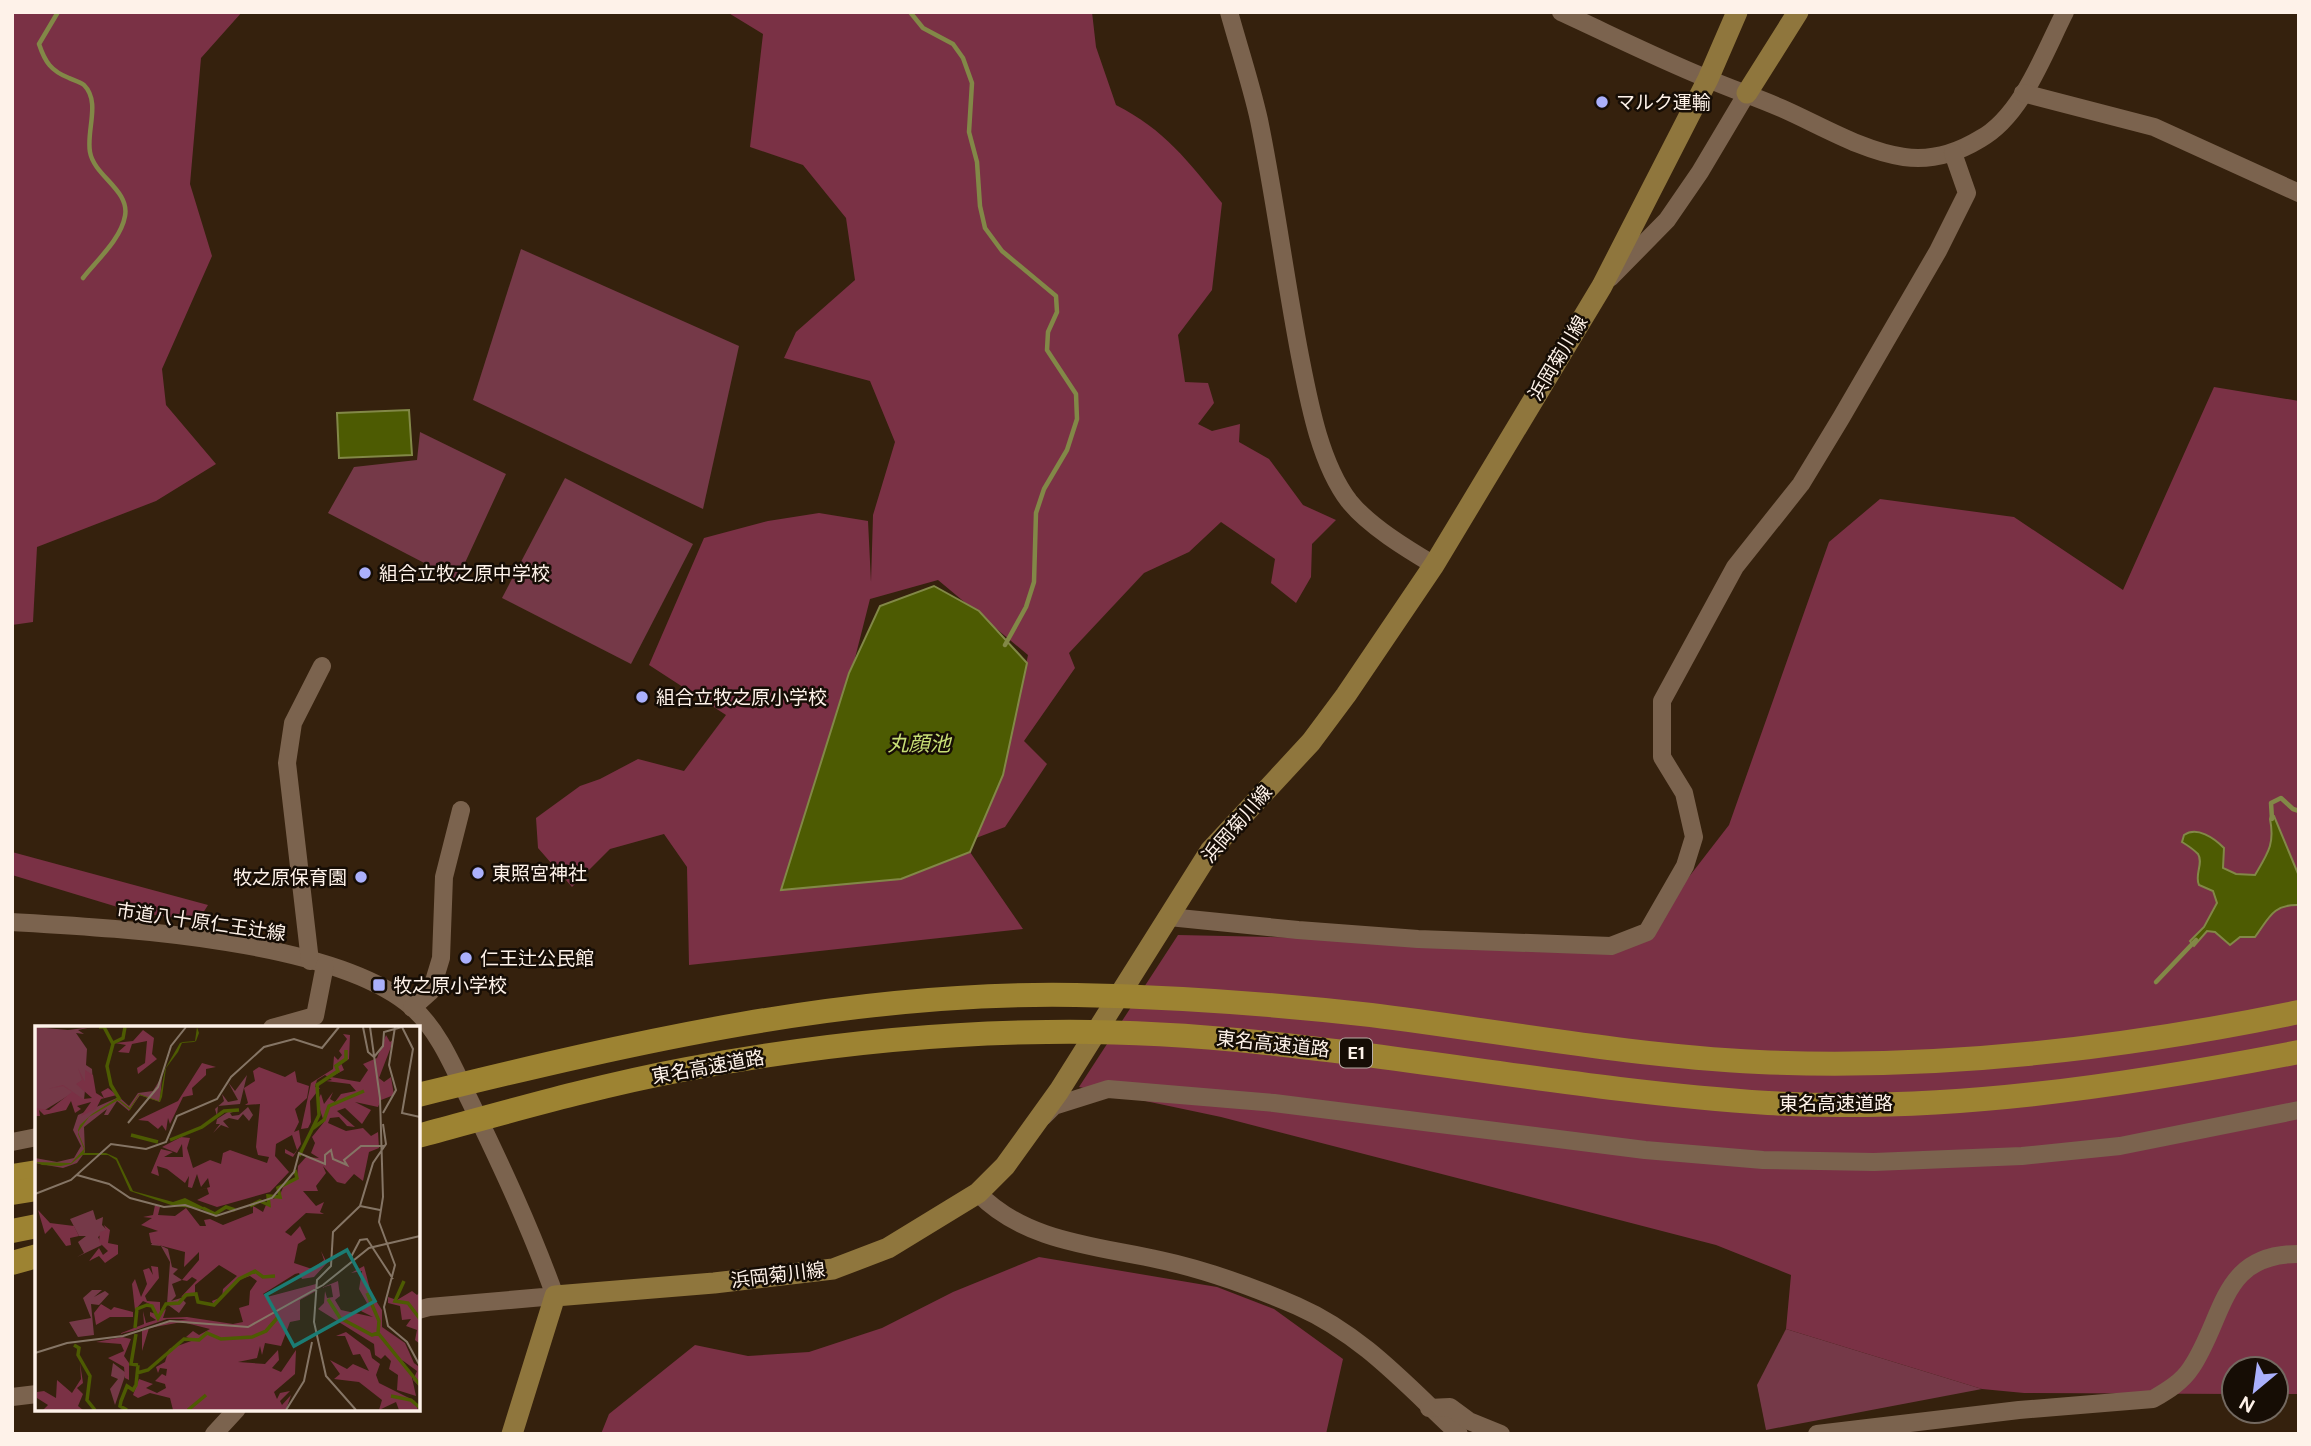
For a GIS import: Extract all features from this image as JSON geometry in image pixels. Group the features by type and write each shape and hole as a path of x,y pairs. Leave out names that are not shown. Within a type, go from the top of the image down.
{"highway":[{"name":"東名高速道路","path":"420,1096 644,1043 755,1021 856,1006 953,999 1071,995 1215,1000 1372,1015 1653,1053 1757,1062 1859,1064 1978,1059 2104,1047 2299,1012"},
{"name":"東名高速道路","path":"420,1135 618,1084 805,1049 928,1037 1049,1031 1194,1036 1348,1052 1662,1094 1771,1103 1853,1105 1967,1100 2072,1091 2299,1052"},
{"path":"12,1176 35,1172"},
{"path":"12,1193 35,1189"},
{"path":"12,1231 35,1226"},
{"path":"12,1263 35,1257"}],"main road":[{"name":"浜岡菊川線","path":"555,1296 714,1283 833,1269 888,1248 978,1194 1005,1166 1059,1091 1210,851 1311,742 1434,565 1602,286 1707,79 1737,12"},
{"path":"1747,93 1798,12"},
{"path":"512,1434 555,1296"}],"street":[{"path":"1229,12 1259,119 1288,298 1306,384 1318,433 1333,474 1350,502 1395,542 1434,565"},
{"path":"1561,12 1707,79 1747,93 1876,150 1905,157 1931,158 1954,153 1997,128 2024,93 2065,12"},
{"path":"1602,286 1667,219 1700,172 1747,93"},
{"path":"2024,93 2154,127 2299,193"},
{"path":"1169,917 1391,937 1611,946 1647,932 1685,866 1694,836 1684,793 1662,757 1662,701 1735,567 1801,484 1938,251 1967,193 1954,153"},
{"path":"279,1026 315,1016 317,963 287,763 293,723 322,666"},
{"path":"412,1008 431,991 441,958 444,877 461,810"},
{"name":"市道八十原仁王辻線","path":"12,922 147,933 233,944 339,968 379,985 412,1008 441,1042 495,1151 555,1296"},
{"path":"1034,1127 1054,1106 1108,1090 1274,1103 1645,1150 1763,1160 1874,1162 2022,1156 2120,1146 2299,1110"},
{"path":"12,1142 35,1137"},
{"path":"978,1194 991,1207 1039,1232 1070,1243 1161,1260 1212,1274 1298,1307 1340,1328 1388,1364 1429,1408 1459,1434"},
{"path":"1817,1434 2019,1410 2153,1399 2172,1388 2191,1368 2230,1286 2249,1265 2281,1254 2299,1254"},
{"path":"420,1309 555,1296"},
{"path":"12,1397 35,1394"},
{"path":"1429,1408 1450,1407 1469,1421 1501,1434"},
{"path":"214,1434 235,1411"}],"shaded area":[{"path":"12,12 242,12 201,58 190,184 212,256 162,369 166,405 216,464 156,501 37,547 33,622 12,625"},
{"path":"727,12 1092,12 1096,47 1116,105 1148,125 1175,148 1222,203 1212,290 1178,335 1185,382 1208,383 1214,403 1198,424 1212,431 1240,424 1239,442 1269,459 1303,505 1336,520 1312,544 1311,577 1296,603 1271,583 1275,559 1221,522 1189,552 1144,573 1069,653 1075,668 1024,741 1047,764 1005,827 976,838 1003,775 1028,655 938,580 870,599 853,666 886,880 970,852 1023,929 689,965 687,867 664,834 610,849 572,887 538,848 536,818 580,786 638,759 684,771 726,715 649,665 704,538 768,521 819,513 868,521 871,582 873,515 895,442 870,381 784,358 796,332 855,280 846,218 803,165 750,147 763,34"},
{"path":"521,249 739,346 703,509 473,400"},
{"path":"2214,387 2299,401 2299,1394 2290,1394 2290,1355 2220,1355 2220,1394 2024,1393 1982,1389 1786,1329 1791,1275 1716,1245 1221,1117 1079,1087 1178,935 1629,945 1661,913 1729,825 1829,542 1880,499 2014,517 2123,590"},
{"path":"420,432 506,474 457,580 328,513 354,467 417,460"},
{"path":"565,478 693,544 631,664 502,598"},
{"path":"12,852 208,905 198,921 134,912 12,875"},
{"path":"1039,1257 1217,1287 1274,1309 1343,1359 1326,1434 601,1434 609,1414 695,1345 748,1356 809,1352 882,1328 953,1292"},
{"path":"1786,1329 1982,1389 1766,1430 1757,1385"}],"water":[{"path":"409,410 412,455 339,458 337,413"},
{"name":"丸顔池","path":"934,586 979,611 1027,663 1003,775 970,852 901,879 781,890 849,673 880,606"},
{"path":"2271,816 2274,816 2299,876 2299,905 2277,910 2255,937 2240,937 2230,945 2215,932 2207,931 2194,946 2190,941 2204,927 2217,903 2213,891 2199,885 2200,858 2182,842 2184,835 2194,832 2210,837 2224,848 2223,868 2236,874 2255,875 2269,848 2272,835"}],"waterway":[{"path":"58,12 39,44 46,61 53,69 84,85 89,92 92,100 90,152 93,161 122,198 125,207 119,233 83,278"},
{"path":"910,12 923,28 953,44 963,58 972,83 969,132 977,162 980,206 985,228 1002,251 1056,296 1057,312 1048,332 1047,350 1076,394 1077,419 1067,450 1044,489 1036,513 1034,582 1026,607 1005,645"},
{"path":"2272,819 2271,803 2281,798 2299,811"},
{"path":"2156,982 2196,940"}],"place":[{"name":"マルク運輸","path":"1602,102"},
{"name":"組合立牧之原中学校","path":"365,573"},
{"name":"組合立牧之原小学校","path":"642,697"},
{"name":"東照宮神社","path":"478,873"},
{"name":"牧之原保育園","path":"361,877"},
{"name":"仁王辻公民館","path":"466,958"},
{"name":"牧之原小学校","path":"379,985"}]}
